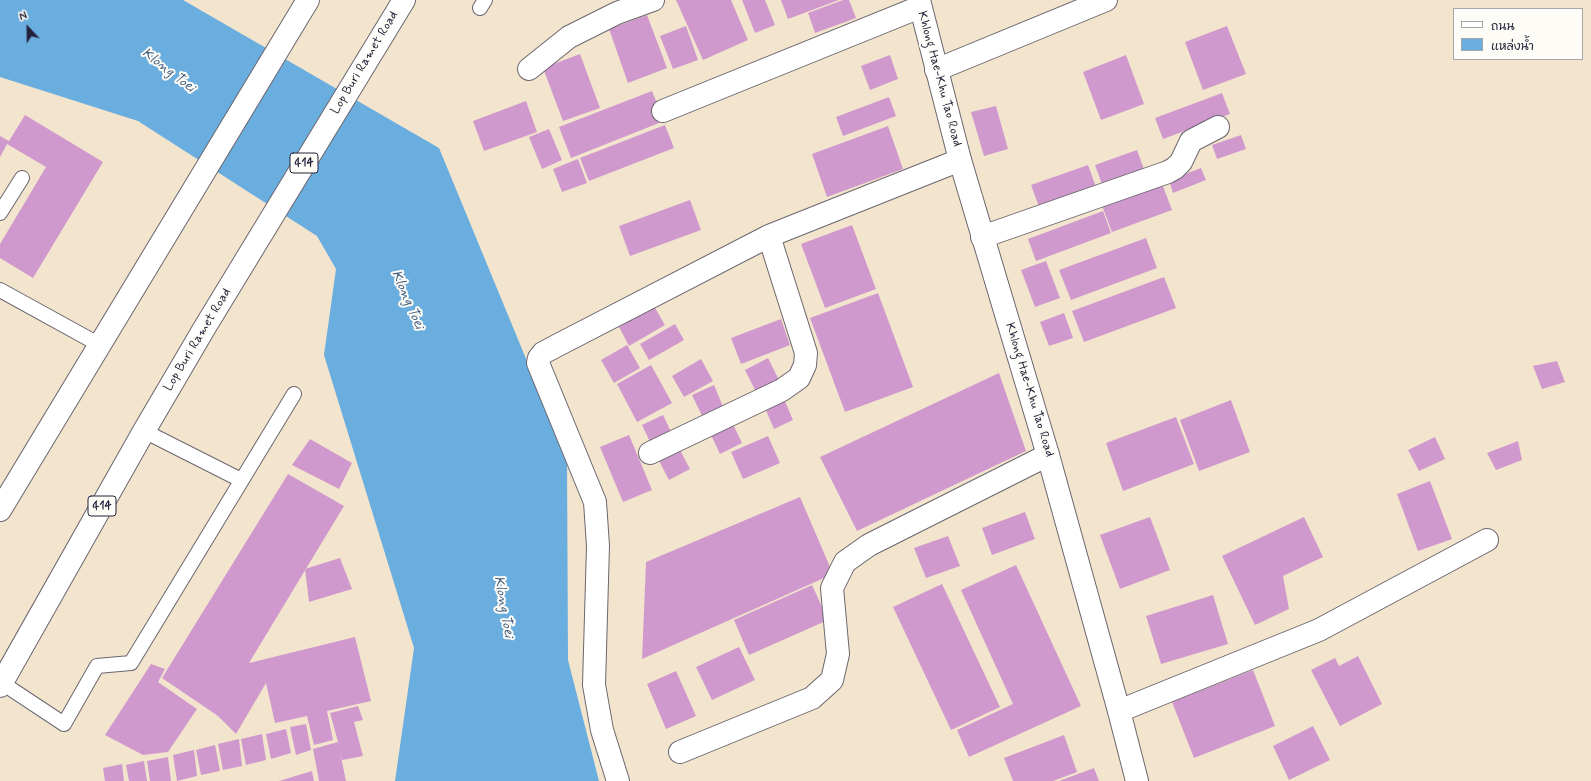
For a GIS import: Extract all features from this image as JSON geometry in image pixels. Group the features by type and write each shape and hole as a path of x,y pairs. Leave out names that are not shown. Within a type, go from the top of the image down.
{"street":[{"path":"0,510 308,0"},
{"name":"Lop Buri Ramet Road","path":"1,684 144,430 404,0"},
{"path":"529,69 569,37 617,12 653,0"},
{"path":"936,70 1106,0"},
{"path":"663,112 919,4"},
{"name":"Khlong Hae-Khu Tao Road","path":"919,4 960,160 1048,455 1137,781"},
{"path":"982,237 1168,172 1181,162 1191,141 1218,127"},
{"path":"618,781 602,730 594,685 598,546 595,502 538,363 539,359 543,353 769,236 960,160"},
{"path":"650,453 782,390 799,378 805,366 806,353 769,236"},
{"path":"680,752 812,698 832,680 838,654 832,588 845,562 869,545 1048,455"},
{"path":"1119,711 1319,630 1487,540"}],"lane":[{"path":"0,213 22,178"},
{"path":"0,290 100,345"},
{"path":"1,684 64,724 97,666 131,663 294,394"},
{"path":"144,430 241,480"}],"water":[{"name":"Klong Toei","path":"0,0 183,0 439,148 567,458 568,660 599,781 395,781 414,648 324,355 336,269 317,236 138,121 0,77"}],"building":[{"path":"676,0 731,0 748,40 703,60"},
{"path":"742,0 765,0 775,25 755,33"},
{"path":"781,0 839,0 788,19"},
{"path":"843,0 849,0 856,18 815,33 808,13"},
{"path":"647,15 667,68 628,83 609,29"},
{"path":"686,26 698,60 673,69 660,36"},
{"path":"1227,26 1246,74 1203,90 1185,42"},
{"path":"580,54 600,108 563,121 543,68"},
{"path":"890,55 898,79 870,90 861,66"},
{"path":"1126,55 1144,104 1101,120 1083,72"},
{"path":"652,91 664,121 571,158 559,127"},
{"path":"1222,93 1230,114 1163,139 1155,118"},
{"path":"889,97 896,116 843,136 836,117"},
{"path":"526,101 537,132 484,151 473,121"},
{"path":"996,106 1008,149 984,156 971,112"},
{"path":"25,115 103,162 33,278 0,258 0,244 46,167 7,144 0,157 0,136 9,141"},
{"path":"665,125 674,148 589,181 580,158"},
{"path":"888,126 903,169 827,197 812,154"},
{"path":"549,129 562,160 542,169 529,137"},
{"path":"1241,135 1246,149 1217,159 1212,145"},
{"path":"1137,150 1145,172 1103,187 1095,165"},
{"path":"578,159 587,183 562,192 553,169"},
{"path":"1088,165 1096,187 1039,207 1031,185"},
{"path":"1201,168 1206,180 1173,193 1169,180"},
{"path":"1161,181 1172,210 1112,232 1101,203"},
{"path":"690,200 701,230 630,256 619,226"},
{"path":"1103,211 1111,233 1036,261 1028,239"},
{"path":"852,225 876,289 825,308 801,244"},
{"path":"1146,238 1157,268 1071,300 1059,270"},
{"path":"1046,261 1060,298 1035,307 1021,270"},
{"path":"1164,277 1176,308 1084,342 1072,311"},
{"path":"878,293 913,387 845,412 810,318"},
{"path":"654,306 665,325 629,346 619,327"},
{"path":"1064,313 1073,338 1049,346 1040,322"},
{"path":"781,319 790,345 741,364 731,338"},
{"path":"675,324 684,340 649,360 640,344"},
{"path":"627,345 640,368 614,383 601,360"},
{"path":"768,358 779,380 756,392 745,370"},
{"path":"701,359 713,381 684,397 672,376"},
{"path":"1557,361 1565,382 1542,389 1533,366"},
{"path":"651,365 672,403 637,422 617,384"},
{"path":"999,373 1026,451 857,531 820,457"},
{"path":"714,385 724,409 703,418 692,395"},
{"path":"784,399 793,420 774,429 765,408"},
{"path":"1231,400 1250,452 1199,471 1180,420"},
{"path":"663,415 673,436 652,446 642,425"},
{"path":"1176,417 1194,464 1123,491 1106,443"},
{"path":"732,422 742,443 720,454 710,433"},
{"path":"629,435 652,490 623,502 600,447"},
{"path":"768,436 780,463 743,479 731,452"},
{"path":"1435,437 1445,459 1419,471 1408,450"},
{"path":"310,439 352,463 339,489 292,465"},
{"path":"1518,441 1522,460 1496,470 1487,453"},
{"path":"679,448 690,469 669,480 658,459"},
{"path":"288,474 344,506 249,663 355,637 371,701 327,711 333,740 314,745 307,716 275,723 266,683 236,734 218,716 162,678"},
{"path":"1430,481 1452,539 1418,551 1397,494"},
{"path":"800,497 833,574 642,659 646,562"},
{"path":"1025,512 1035,539 992,555 982,528"},
{"path":"1150,517 1170,570 1120,589 1100,535"},
{"path":"1304,517 1323,557 1283,576 1289,609 1255,625 1222,556"},
{"path":"948,536 960,566 926,578 914,548"},
{"path":"340,558 352,589 309,602 305,569"},
{"path":"1016,565 1081,706 969,757 957,730 1013,704 961,590"},
{"path":"942,584 1000,707 951,730 893,607"},
{"path":"812,585 828,620 749,655 734,620"},
{"path":"1213,595 1228,644 1161,664 1146,616"},
{"path":"739,647 755,680 712,700 696,667"},
{"path":"1358,656 1382,704 1340,726 1311,670 1335,658 1339,666"},
{"path":"151,664 165,669 158,682 197,709 168,752 143,755 105,735"},
{"path":"1253,670 1275,726 1194,758 1172,702"},
{"path":"676,671 696,716 666,729 647,684"},
{"path":"358,706 363,720 354,722 363,756 342,760 340,752 346,781 319,781 313,749 338,742 330,713"},
{"path":"306,724 311,750 296,755 290,727"},
{"path":"1313,726 1330,760 1289,780 1273,746"},
{"path":"286,729 291,753 271,759 266,734"},
{"path":"262,734 266,760 246,765 241,739"},
{"path":"1064,735 1077,772 1053,781 1013,781 1004,758"},
{"path":"239,739 242,766 223,770 218,744"},
{"path":"215,745 220,771 201,775 196,750"},
{"path":"194,750 197,776 177,781 173,755"},
{"path":"168,757 171,781 150,781 147,761"},
{"path":"144,761 147,781 129,781 126,765"},
{"path":"122,764 124,781 105,781 103,768"},
{"path":"1094,768 1099,781 1059,781"},
{"path":"312,771 314,781 279,781"}]}
